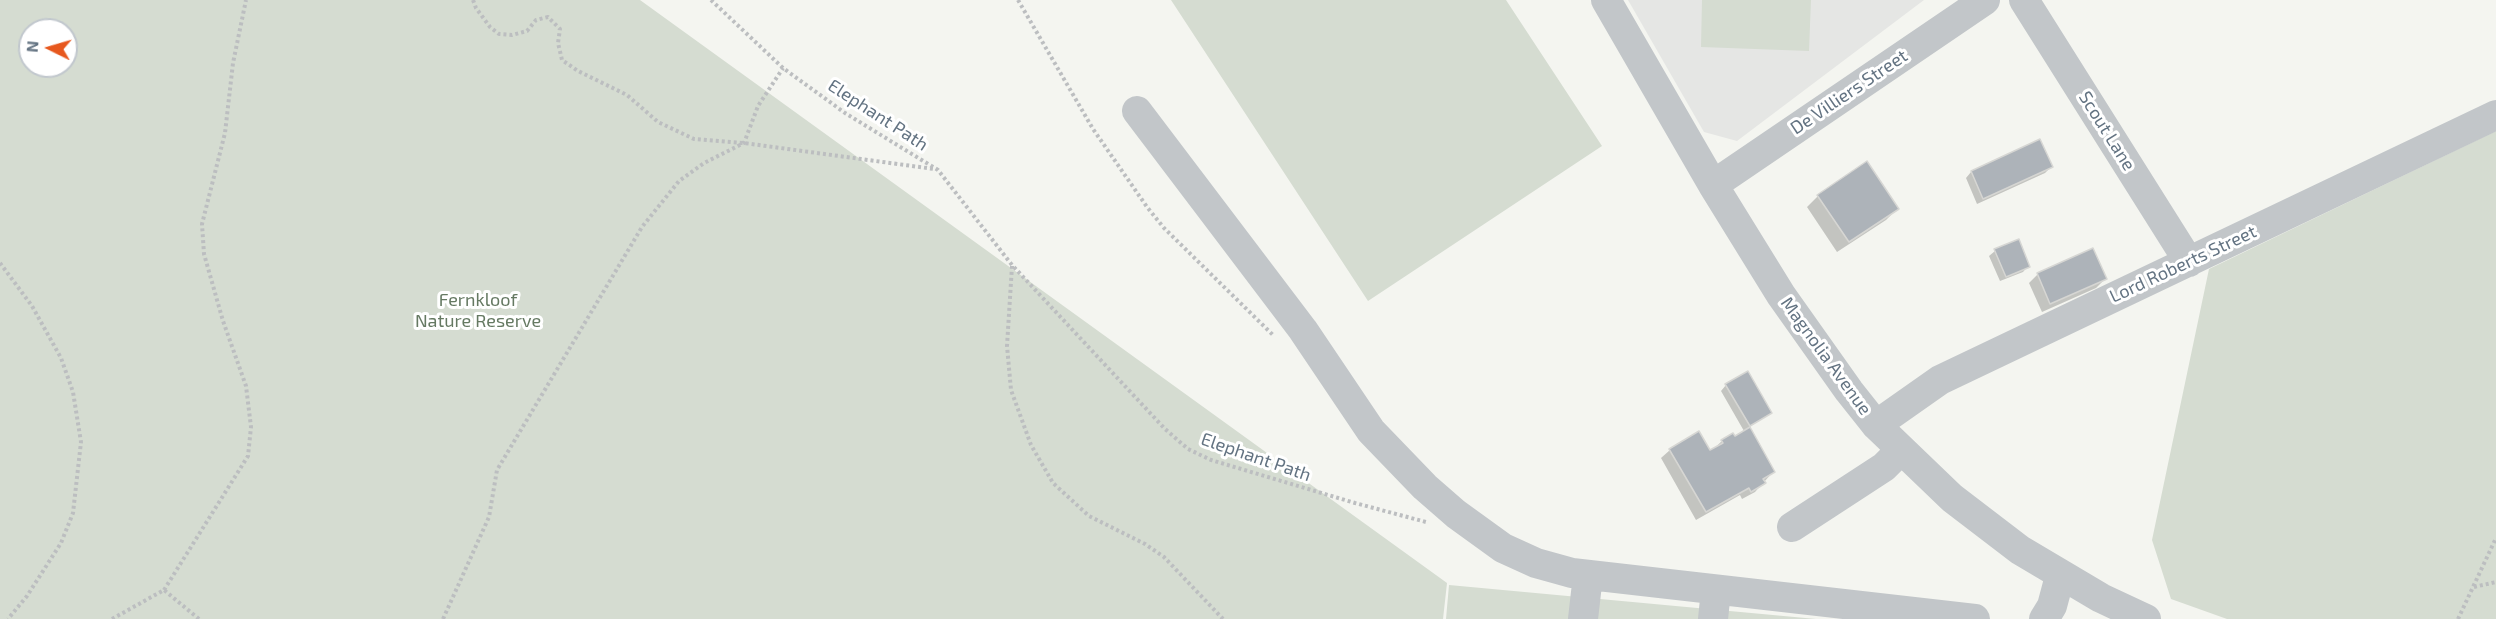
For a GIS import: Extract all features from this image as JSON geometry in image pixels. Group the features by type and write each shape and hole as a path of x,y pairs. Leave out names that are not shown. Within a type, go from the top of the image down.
{"street":[{"name":"Magnolia Avenue","path":"1606,0 1713,185 1793,312 1849,391 1876,424 1900,450 1982,523 2060,576 2146,619"},
{"name":"De Villiers Street","path":"1713,185 1985,0"},
{"name":"Scout Lane","path":"2024,0 2189,262"},
{"path":"1137,111 1303,330 1371,431 1425,487 1488,538 1536,563 1588,575 1975,619"},
{"name":"Lord Roberts Street","path":"1876,424 1940,380 2496,115"},
{"path":"1792,527 1884,467 1900,450"},
{"path":"1583,619 1588,575"},
{"path":"2044,619 2052,606 2060,576"},
{"path":"1713,619 1716,590"}],"path":[{"path":"112,619 164,590 248,456 251,427 246,386 223,321 204,254 202,224 225,133 233,63 246,0"},
{"path":"473,0 490,27 499,34 512,35 527,31 536,20 548,17 560,29 558,43 562,60 578,71 627,95 658,122 694,139 744,143 938,170"},
{"name":"Elephant Path","path":"711,0 783,68 845,113 938,170 1012,265 1165,429 1188,449 1211,460 1355,504 1432,524"},
{"path":"1018,0 1093,129 1147,207 1164,228 1280,342"},
{"path":"443,619 489,517 497,470 642,227 679,181 704,163 744,143 758,106 783,68"},
{"path":"0,263 32,306 61,358 73,392 81,442 73,513 61,543 27,596 8,619"},
{"path":"1012,265 1007,346 1011,390 1030,445 1053,483 1089,516 1145,544 1164,557 1223,619"},
{"path":"2458,619 2496,538"},
{"path":"2473,587 2496,582"},
{"path":"164,590 199,619"}],"shaded area":[{"path":"1628,0 1924,0 1737,141 1704,132"}],"green space":[{"name":"Fernkloof Nature Reserve","path":"0,0 640,0 1447,583 1443,619 0,619"},
{"path":"1171,0 1506,0 1602,146 1368,301"},
{"path":"1702,0 1811,0 1809,51 1701,47"},
{"path":"2496,131 2496,619 2227,619 2171,599 2152,540 2209,269"},
{"path":"1449,585 1816,619 1446,619"}],"building":[{"path":"2040,139 2053,167 1983,199 1971,171"},
{"path":"1867,161 1899,209 1849,242 1817,195"},
{"path":"2019,239 2030,267 2006,277 1994,249"},
{"path":"2093,248 2107,279 2050,304 2037,273"},
{"path":"1748,371 1772,413 1750,426 1725,384"},
{"path":"1750,427 1775,472 1763,479 1766,483 1751,492 1749,488 1706,512 1669,449 1699,431 1710,450 1723,443 1721,440 1733,433 1735,436"}]}
